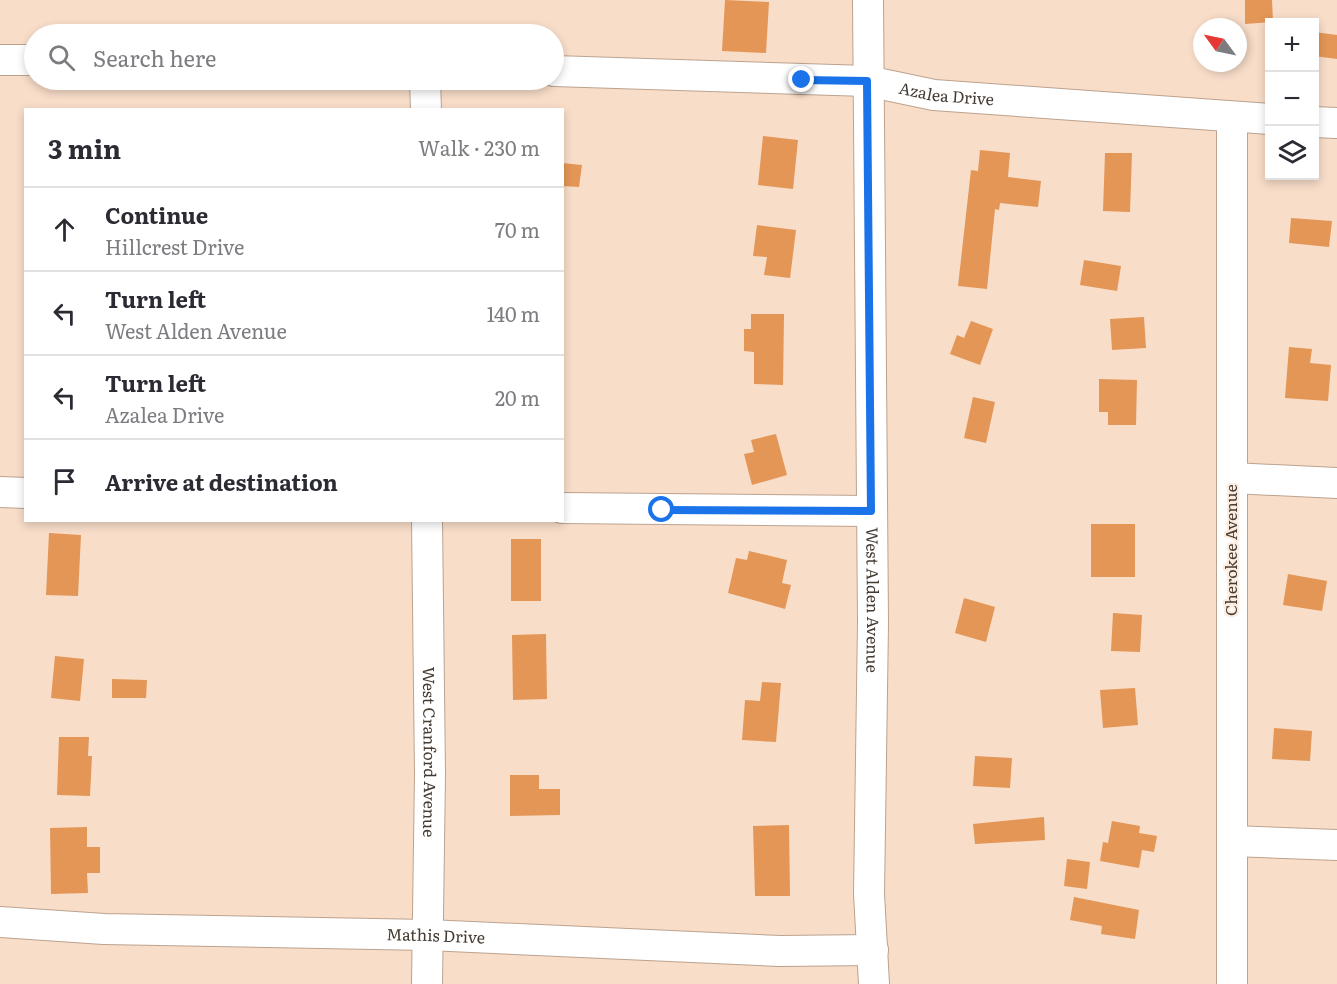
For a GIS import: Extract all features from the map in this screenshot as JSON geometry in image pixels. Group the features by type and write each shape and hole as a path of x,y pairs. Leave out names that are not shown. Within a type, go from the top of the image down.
{"street":[{"name":"West Alden Avenue","path":"868,0 873,623 869,894 874,984"},
{"path":"0,60 24,60"},
{"name":"Azalea Drive","path":"564,71 867,81 934,95 1265,119"},
{"path":"425,90 426,108"},
{"name":"Cherokee Avenue","path":"1232,117 1232,984"},
{"path":"1319,122 1337,123"},
{"path":"1232,478 1337,483"},
{"path":"0,492 24,493"},
{"path":"564,508 871,511"},
{"name":"West Cranford Avenue","path":"427,522 430,774 427,984"},
{"path":"1233,841 1337,845"},
{"name":"Mathis Drive","path":"0,922 104,929 428,935 780,951 873,950"}],"building":[{"path":"725,0 769,2 766,53 722,51"},
{"path":"1245,0 1272,0 1273,18 1265,18 1265,23 1247,24 1247,18 1245,18"},
{"path":"1319,33 1337,35 1337,59 1319,57"},
{"path":"763,136 798,140 793,189 758,185"},
{"path":"980,150 1010,153 1008,177 1041,181 1038,207 1000,203 999,210 995,209 987,289 958,286 971,170 978,171"},
{"path":"1105,153 1132,153 1130,212 1103,211"},
{"path":"564,163 582,165 579,187 564,186"},
{"path":"1291,218 1332,221 1329,247 1289,243"},
{"path":"757,225 796,230 790,278 764,275 767,257 753,256"},
{"path":"1084,260 1121,266 1117,291 1080,285"},
{"path":"751,314 784,314 783,385 754,384 754,352 744,351 744,329 751,329"},
{"path":"1144,317 1146,348 1112,350 1110,319"},
{"path":"971,321 993,329 980,365 950,354 957,335 964,338"},
{"path":"1289,347 1312,349 1310,363 1331,365 1328,401 1285,398"},
{"path":"1099,379 1137,380 1136,425 1108,425 1108,412 1099,412"},
{"path":"973,397 995,402 986,443 964,438"},
{"path":"776,434 787,475 752,485 744,454 754,452 751,440"},
{"path":"1091,524 1135,524 1135,577 1091,577"},
{"path":"49,533 81,535 78,596 46,595"},
{"path":"511,539 541,539 541,601 511,601"},
{"path":"749,551 787,560 782,583 791,585 785,609 728,593 736,558 747,560"},
{"path":"1288,574 1327,581 1322,611 1283,605"},
{"path":"964,598 995,607 986,642 955,633"},
{"path":"1113,613 1142,615 1140,652 1111,651"},
{"path":"546,634 547,699 513,700 512,635"},
{"path":"55,656 84,659 80,701 51,698"},
{"path":"112,679 147,680 146,698 112,698"},
{"path":"762,682 781,683 776,742 742,740 745,700 760,701"},
{"path":"1135,688 1138,725 1103,728 1100,690"},
{"path":"1274,728 1312,731 1310,761 1272,759"},
{"path":"59,737 89,737 88,756 92,756 90,796 57,795"},
{"path":"975,756 1012,758 1010,788 973,786"},
{"path":"510,775 539,775 539,789 560,789 560,815 510,816"},
{"path":"1044,817 1045,840 975,844 973,824"},
{"path":"1112,821 1140,826 1139,833 1157,836 1154,852 1142,850 1139,868 1100,861 1103,842 1108,843"},
{"path":"789,825 790,896 755,896 753,826"},
{"path":"87,827 87,847 100,847 100,873 87,873 88,893 51,894 50,828"},
{"path":"1067,859 1090,862 1087,889 1064,886"},
{"path":"1074,897 1139,910 1135,939 1101,934 1102,926 1070,920"}],"route":[{"path":"662,510 871,511 867,81 802,80"}]}
